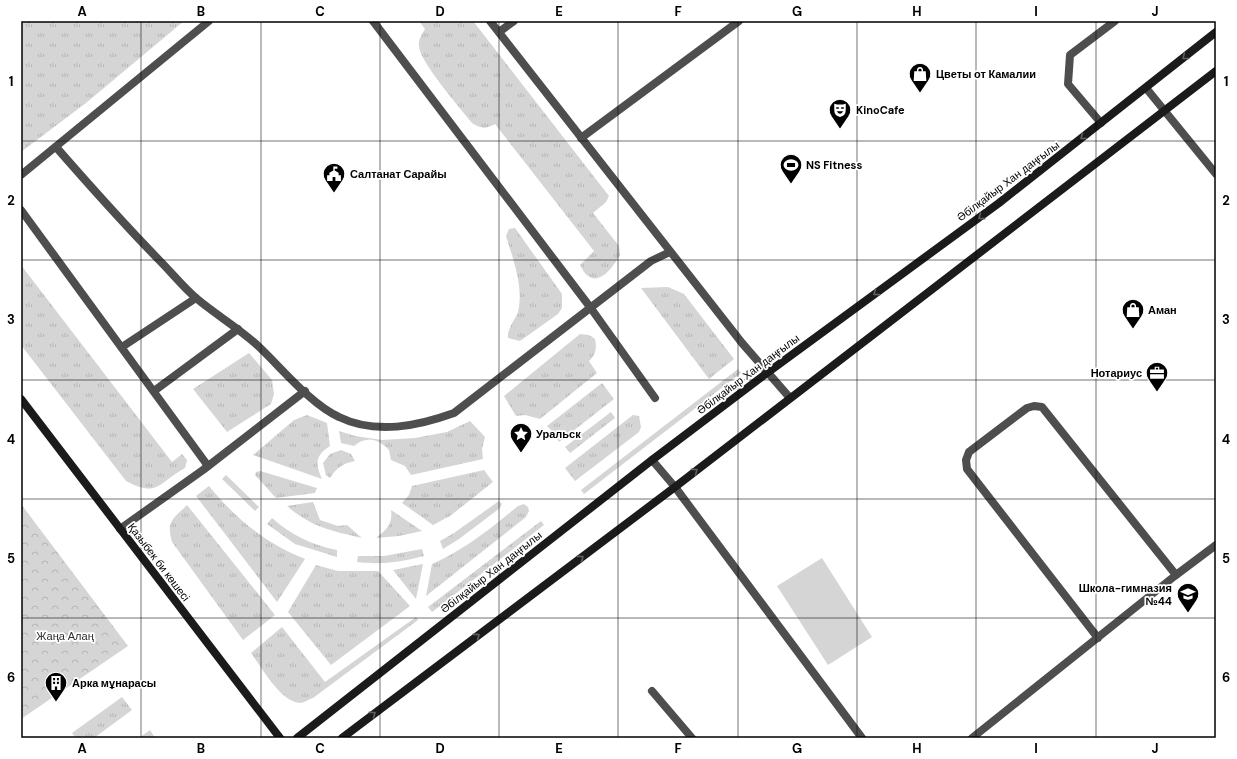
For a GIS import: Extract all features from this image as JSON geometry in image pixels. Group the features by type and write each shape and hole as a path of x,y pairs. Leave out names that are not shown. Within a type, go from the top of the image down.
{"main road":[{"name":"Әбілқайыр Хан даңғылы","path":"297,738 652,460 767,373 999,204 1216,32"},
{"path":"342,738 675,487 1216,71"},
{"name":"Қазыбек би көшесі","path":"21,399 280,738"}],"lane":[{"path":"21,175 209,21"},
{"path":"373,21 590,307 655,398"},
{"path":"490,21 670,252 767,373 790,398"},
{"path":"499,32 514,21"},
{"path":"581,138 739,21"},
{"path":"1101,123 1068,84 1070,56 1115,21"},
{"path":"1146,88 1216,174"},
{"path":"56,147 118,218 196,298 255,342 323,407 340,418 360,424 383,427 407,427 454,413 651,261 670,252"},
{"path":"21,210 208,466"},
{"path":"122,347 196,298"},
{"path":"154,391 238,330"},
{"path":"120,529 208,466 305,391"},
{"path":"1098,638 967,469 966,460 969,452 1027,408 1034,406 1042,407 1176,575"},
{"path":"652,460 675,487 862,738"},
{"path":"972,738 1176,575 1216,545"},
{"path":"652,691 692,738"}],"green space":[{"path":"21,21 184,21 86,103 21,152"},
{"path":"419,21 473,21 609,196 606,202 593,213 619,246 620,255 615,264 602,276 592,278 584,272 580,265 594,251 495,124 484,128 472,123 433,73 421,53 419,46 420,37 425,29"},
{"path":"515,228 562,294 562,308 558,314 520,341 508,338 510,328 518,312 520,293 517,273 506,236 509,229"},
{"path":"21,265 172,462 182,454 187,460 185,468 163,483 152,488 137,486 126,481 21,345"},
{"path":"668,287 684,294 734,359 709,379 641,288"},
{"path":"580,334 589,335 595,339 595,351 589,361 597,373 540,419 525,415 516,416 504,396"},
{"path":"249,353 272,380 274,394 271,404 227,432 193,389"},
{"path":"738,369 741,373 584,494 581,490"},
{"path":"602,383 614,399 559,442 547,426"},
{"path":"611,412 615,418 570,453 565,447"},
{"path":"307,415 327,423 330,446 321,453 318,460 318,468 322,479 253,455 294,420"},
{"path":"633,415 639,416 641,427 639,432 575,481 565,468"},
{"path":"470,421 485,437 482,449 483,459 411,475 405,466 391,460 389,450 385,446 372,440 363,441 354,446 341,443 339,431 355,436 382,440 415,438 447,432"},
{"path":"341,450 351,454 355,461 341,466 330,478 326,475 323,463 330,454"},
{"path":"484,470 493,482 450,516 433,525 402,503 409,495 412,486"},
{"path":"260,471 317,488 315,493 276,498 255,475 256,472"},
{"path":"226,475 259,507 255,511 222,479"},
{"path":"209,486 229,509 252,529 277,546 305,559 277,602 196,496"},
{"path":"499,501 502,504 500,508 459,539 443,549 440,541 454,533"},
{"path":"313,502 320,520 338,526 347,525 362,538 313,524 287,506"},
{"name":"Жаңа Алаң","path":"21,504 128,646 21,719"},
{"path":"524,504 528,507 529,511 526,517 426,596 432,564 467,545 518,506"},
{"path":"187,505 275,615 243,640 172,542 170,525 175,517"},
{"path":"391,510 422,531 399,536 376,538 388,526 391,519"},
{"path":"272,518 294,534 310,542 337,550 337,557 295,544 267,524"},
{"path":"541,521 544,525 432,612 428,607"},
{"path":"422,549 424,556 407,560 383,563 357,562 358,556 384,556"},
{"path":"822,558 872,637 828,665 777,586"},
{"path":"423,564 416,599 393,570"},
{"path":"316,565 338,571 378,571 410,606 331,665 288,612"},
{"path":"416,617 418,620 313,698 301,703 294,702 279,691 251,653 282,627 325,682"},
{"path":"122,697 132,710 94,738 76,738 72,733"},
{"path":"150,730 155,738 139,738"}],"place":[{"name":"Цветы от Камалии","path":"920,94"},
{"name":"KinoCafe","path":"840,130"},
{"name":"NS Fitness","path":"791,184"},
{"name":"Салтанат Сарайы","path":"334,194"},
{"name":"Аман","path":"1133,330"},
{"name":"Нотариус","path":"1157,392"},
{"name":"Уральск","path":"521,454"},
{"name":"Школа-гимназия №44","path":"1188,614"},
{"name":"Арка мұнарасы","path":"56,702"}]}
